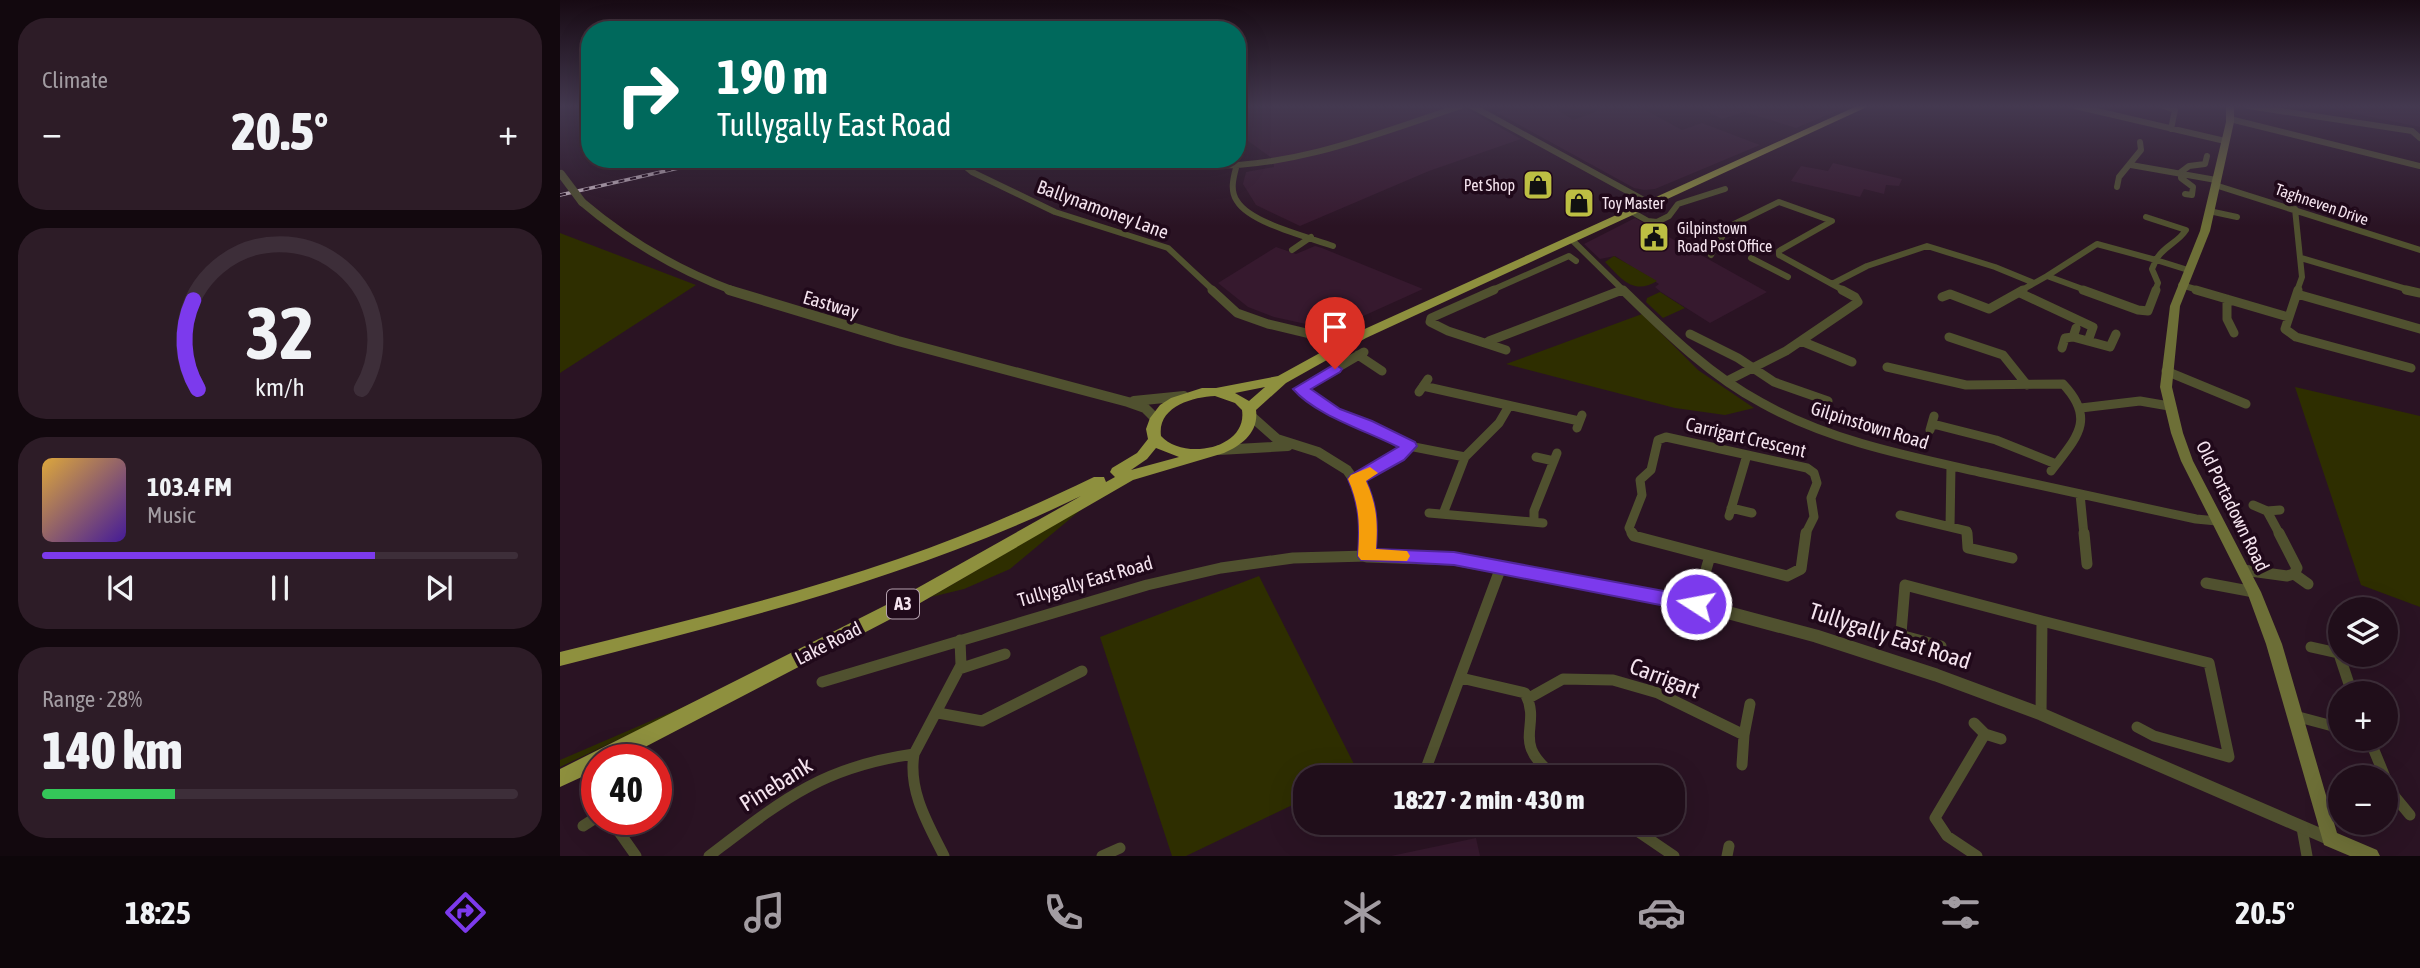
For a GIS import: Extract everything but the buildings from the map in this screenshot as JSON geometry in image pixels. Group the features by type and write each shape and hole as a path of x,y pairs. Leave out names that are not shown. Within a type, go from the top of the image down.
{"highway":[{"name":"A3","path":"1212,452 1239,439 1246,432 1250,412 1281,380 1348,343 1778,146"},
{"name":"A3","path":"1156,419 1164,409 1191,396 1281,380"},
{"name":"A3","path":"1213,393 1232,396 1250,412"},
{"path":"1156,419 1153,429 1155,439 1163,447 1175,453 1212,452"},
{"name":"A3","path":"566,657 889,568 999,528 1132,464 1155,439"},
{"name":"Lake Road","path":"629,744 902,605 1128,476 1212,452"},
{"name":"Lake Road","path":"560,778 581,768"}],"main road":[{"name":"Old Portadown Road","path":"2224,146 2205,231 2181,285 2175,306 2166,371 2169,406 2187,461 2254,592 2274,644 2330,839"},
{"name":"Tullygally East Road","path":"2330,839 2371,856"}],"street":[{"path":"1246,166 1301,157 1336,146"},
{"path":"1545,146 1651,204"},
{"path":"2117,187 2119,177 2131,165 2134,155 2141,150 2140,146"},
{"path":"2339,146 2420,166"},
{"path":"2185,194 2192,195 2193,187 2181,178 2182,172 2189,166 2205,164 2207,156"},
{"name":"Taghneven Drive","path":"2131,165 2182,172 2420,250"},
{"name":"Ballynamoney Lane","path":"967,168 1055,212 1168,248 1237,313 1268,324 1348,343"},
{"path":"1236,168 1232,193 1242,208 1334,246"},
{"name":"Eastway","path":"560,173 582,202 640,248 678,270 744,298 914,346 1128,401 1145,408 1156,419"},
{"path":"1632,212 1657,222 1669,216 1678,204 1719,189"},
{"path":"1702,250 1712,254 1728,227 1779,202 1832,221 1779,251 1779,255 1855,297 1858,302 1801,341 1727,381"},
{"path":"2295,209 2302,277 2285,328 2296,337 2392,366 2411,368"},
{"path":"2209,211 2237,217"},
{"path":"2047,276 2138,310 2148,311 2158,283 2152,269 2155,260 2162,249 2184,235 2186,230 2143,216"},
{"path":"1292,250 1311,237"},
{"name":"Gilpinstown Road","path":"1572,240 1667,333 1727,381 1759,402 1835,436 1951,466 2196,519 2217,521"},
{"path":"1942,298 1950,294 1989,309 2020,293 2097,244 2188,270"},
{"path":"1832,284 1867,266 1927,246 1995,267 2034,283"},
{"path":"1506,350 1489,341 1443,329 1430,322 1431,318 1569,256 1576,261"},
{"path":"1751,258 1788,277"},
{"path":"2301,258 2375,282 2420,293"},
{"path":"1776,271 1792,262"},
{"path":"2181,285 2288,317"},
{"path":"1489,341 1623,289"},
{"path":"2020,293 2093,327 2088,341"},
{"path":"2297,294 2420,330"},
{"path":"2227,299 2227,320 2234,333"},
{"path":"2062,348 2065,338 2075,332 2088,341 2110,347 2116,334"},
{"path":"1697,335 1774,382 1824,400 1818,410"},
{"path":"1949,337 2003,355 2027,384"},
{"path":"1801,341 1846,362"},
{"path":"1382,371 1361,354 1301,389 1334,412 1367,424 1409,446 1465,457"},
{"path":"1887,367 1900,366 1966,385 2063,384 2073,393 2081,408 2081,423 2076,442 2053,468 2017,445 1979,433 1933,424"},
{"path":"2166,371 2193,378 2220,396 2246,404"},
{"path":"1423,386 1579,421"},
{"name":"Eastway","path":"1128,401 1191,396"},
{"path":"2081,408 2140,401 2169,406"},
{"path":"1443,514 1465,457 1499,423 1509,406"},
{"path":"1250,412 1270,434 1335,461 1357,479 1366,498 1369,515 1367,556"},
{"name":"Carrigart Crescent","path":"1666,437 1807,468 1814,473 1816,483 1811,498 1814,517 1803,538 1801,569 1787,576 1710,556 1634,536 1629,528 1642,495 1640,480 1651,470 1658,440 1666,437"},
{"path":"1212,452 1298,446"},
{"path":"1357,479 1398,456 1409,446"},
{"path":"1746,454 1730,512 1752,513"},
{"path":"1429,513 1539,523 1534,511 1556,457 1536,457"},
{"path":"1950,527 1951,466"},
{"path":"2080,494 2087,564"},
{"path":"2253,505 2267,511 2280,510"},
{"path":"2243,569 2287,576 2294,574 2297,568 2267,511"},
{"path":"1900,515 1968,531 1968,548 2012,558"},
{"name":"Tullygally East Road","path":"822,682 1134,588 1209,571 1293,558 1367,556 1454,559 1696,604 1828,640 1936,675 2041,714 2330,839"},
{"path":"1696,604 1710,556"},
{"path":"1427,765 1501,567"},
{"path":"2294,574 2308,584"},
{"path":"2206,583 2254,592"},
{"path":"1941,646 1900,640 1905,585 2209,663 2229,757 2154,736 2137,727"},
{"path":"2041,714 2042,621"},
{"path":"944,856 921,807 912,776 914,754 959,669 960,640"},
{"path":"2311,647 2328,651"},
{"path":"959,669 1005,654"},
{"path":"938,712 971,721 982,721 1073,672"},
{"path":"1461,678 1516,690 1529,698 1531,705 1526,739 1542,765"},
{"name":"Carrigart","path":"1529,698 1563,680 1613,680 1658,694 1744,735"},
{"path":"1742,765 1750,704"},
{"path":"2295,716 2328,725"},
{"path":"1974,723 1985,733 2001,739"},
{"path":"1978,856 1947,836 1935,818 1985,733"},
{"name":"Pinebank","path":"709,856 774,807 820,779 872,761 914,754"},
{"path":"2398,802 2410,815"},
{"path":"2302,828 2307,856"},
{"path":"621,835 636,856"},
{"path":"1643,835 1674,856"}],"shaded area":[{"path":"1255,146 1501,146 1429,171 1300,226 1256,205 1243,184 1246,172 1274,167 1273,159"},
{"path":"1558,146 1758,146 1655,189 1634,188"},
{"path":"1833,163 1902,179 1899,186 1886,185 1884,194 1864,189 1860,197 1791,181 1801,166 1828,171"},
{"path":"1635,218 1767,292 1710,323 1661,292 1655,287 1659,284 1615,256 1600,259 1584,244"},
{"path":"560,233 696,285 560,373"},
{"path":"1315,246 1423,289 1339,327 1315,326 1274,317 1248,307 1218,283 1276,247 1296,254"},
{"path":"1614,256 1657,281 1641,287 1628,283 1605,262"},
{"path":"1660,292 1685,308 1663,318 1646,302 1647,298"},
{"path":"1642,314 1698,370 1754,408 1725,415 1675,408 1506,364"},
{"path":"2295,387 2420,416 2420,607 2361,585"},
{"path":"1083,508 1010,569 964,589 931,597"},
{"path":"1259,576 1354,765 1293,765 1293,805 1186,856 1172,856 1100,637"},
{"path":"725,689 609,744 597,744"},
{"path":"581,751 581,757 560,767 560,760"},
{"path":"1476,838 1480,856 1391,856"}],"railway":[{"path":"560,195 678,168"}],"slow traffic":[{"path":"1370,473 1357,479 1366,498 1369,515 1367,556 1401,556"}],"place":[{"name":"Pet Shop","path":"1538,185"},
{"name":"Toy Master","path":"1579,203"},
{"name":"Gilpinstown Road Post Office","path":"1654,237"}],"route":[{"path":"1335,369 1301,389 1334,412 1367,424 1409,446 1398,456 1357,479 1366,498 1369,515 1367,556 1454,559 1696,604"}]}
